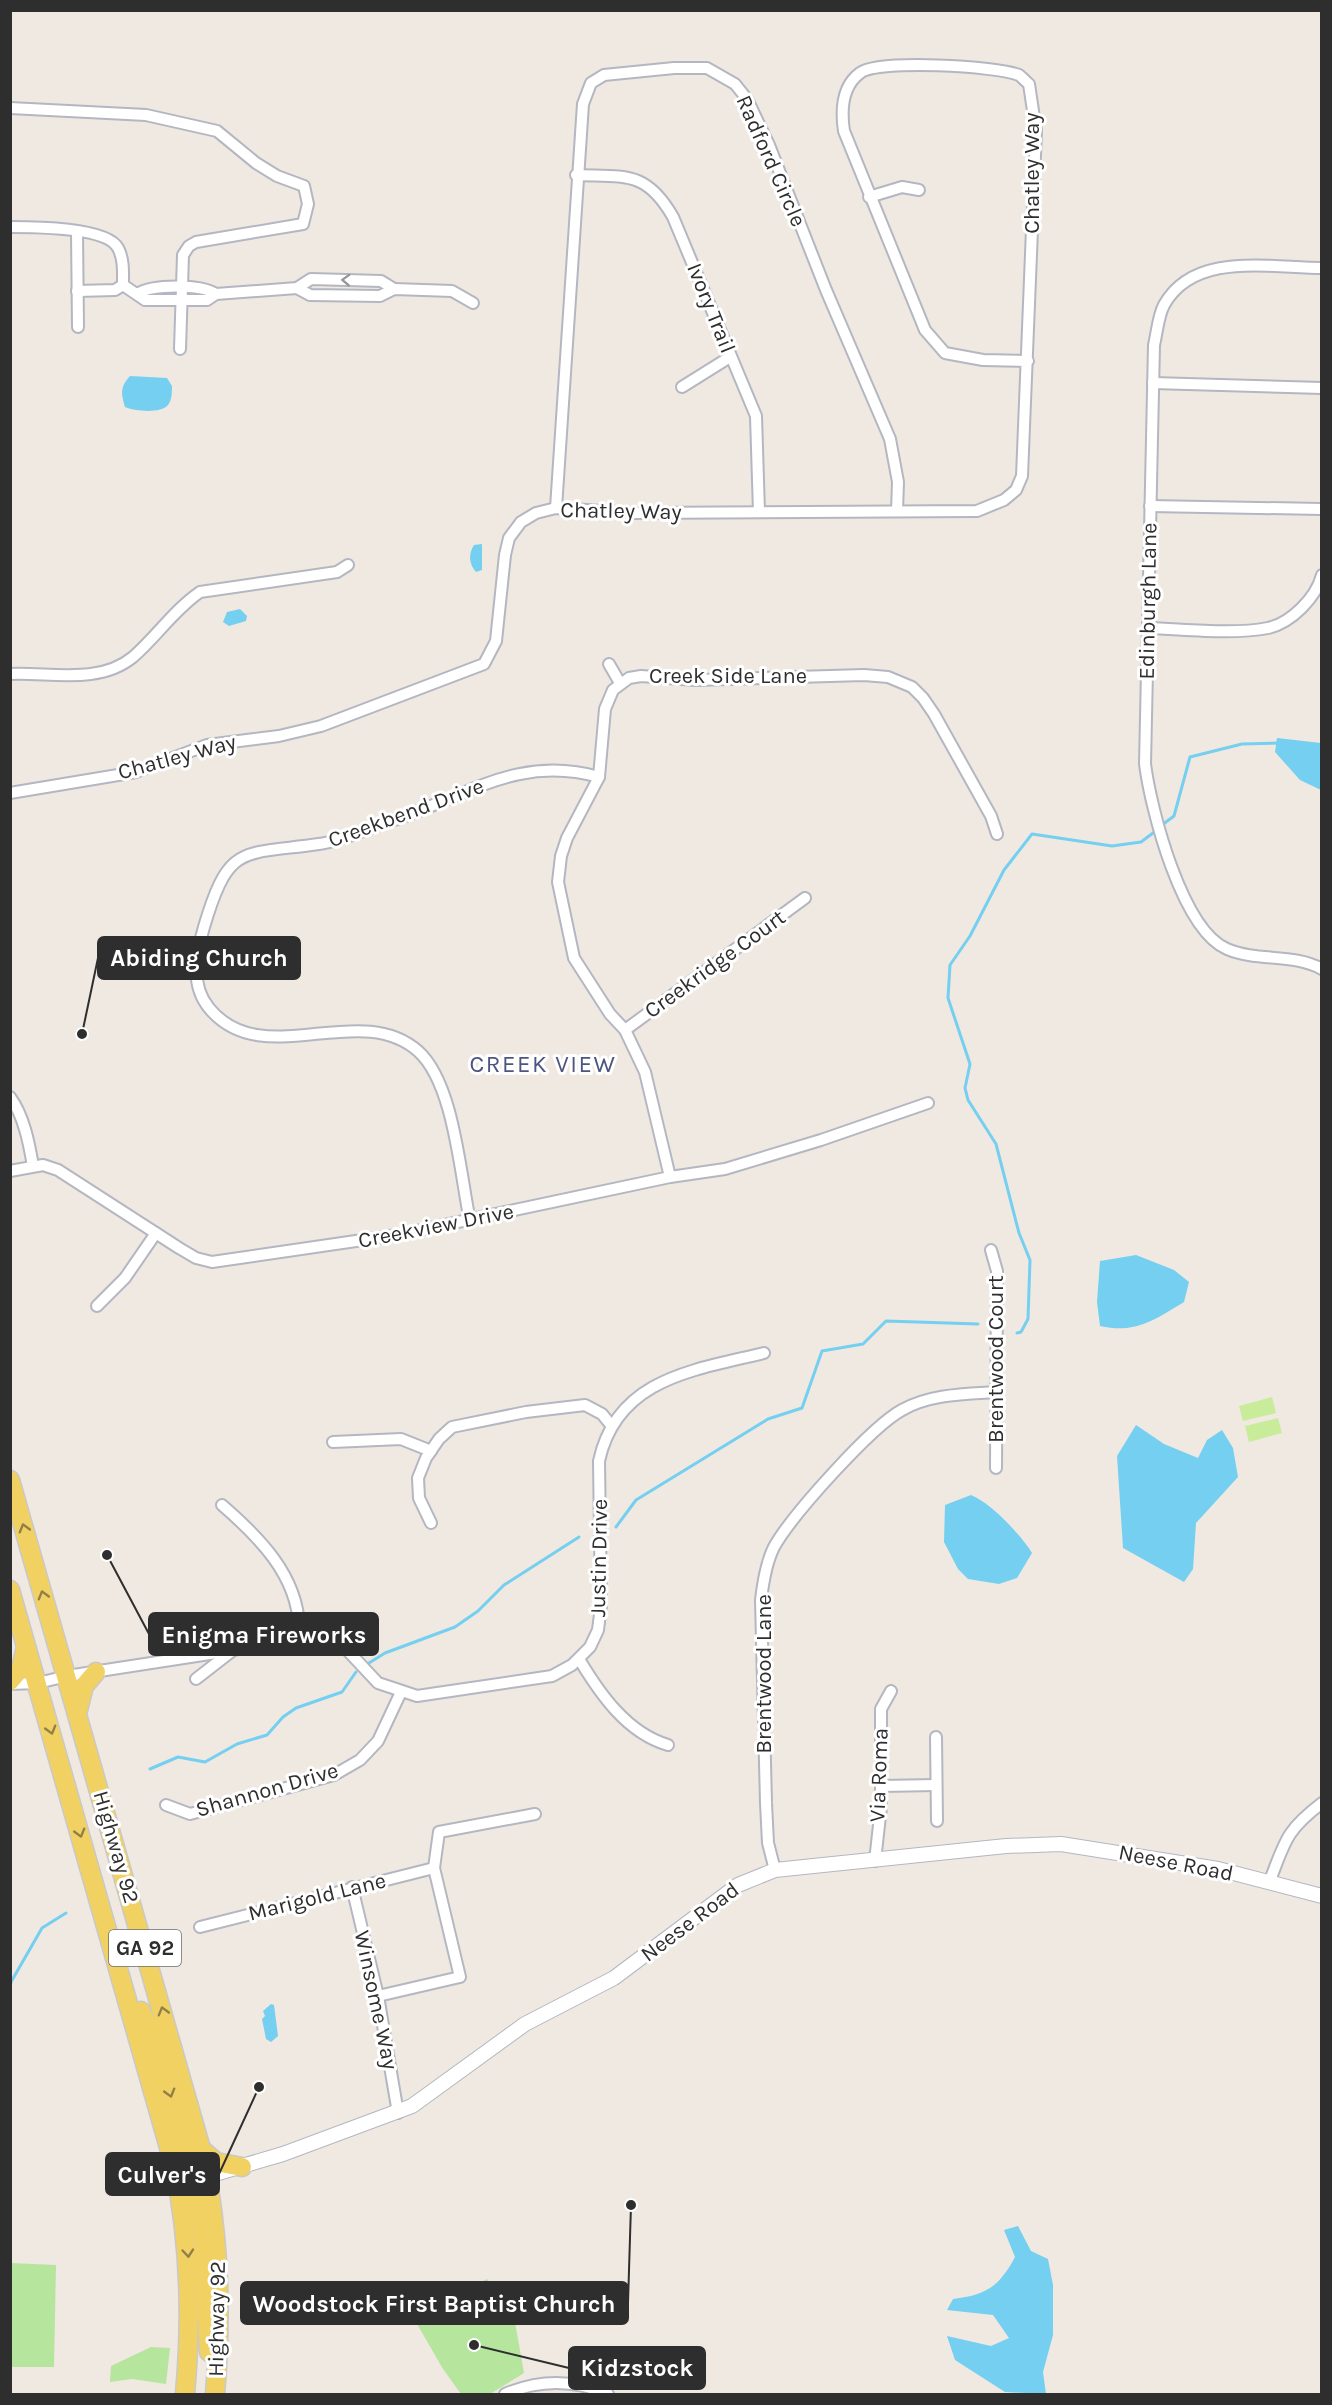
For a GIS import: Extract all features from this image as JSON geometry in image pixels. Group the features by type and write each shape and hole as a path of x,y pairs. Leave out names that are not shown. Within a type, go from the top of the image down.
{"main road":[{"name":"Highway 92","path":"10,1480 201,2149 193,2181 185,2394"},
{"name":"Highway 92","path":"10,1590 123,1982 141,2011 154,2042 193,2181 212,2208 220,2294 215,2389"},
{"path":"10,1683 21,1668 26,1645"},
{"path":"79,1718 80,1693 87,1680 96,1671"},
{"path":"201,2149 216,2162 236,2168"},
{"path":"212,2208 221,2181 236,2168"},
{"path":"193,2181 203,2238 209,2355 215,2389"},
{"path":"188,2352 194,2394"}],"street":[{"name":"Chatley Way","path":"10,793 136,772 207,745 236,739 279,736 321,726 484,663 496,641 505,555 509,538 528,516 556,508 633,513 977,511 992,507 1016,490 1022,476 1024,456 1028,361 1036,131 1029,84 1019,75 969,67 871,68 860,73 848,89 841,108 844,131 925,330 933,343 945,353 960,357 1028,361"},
{"name":"Radford Circle","path":"556,508 576,175 583,104 591,83 604,75 707,68 735,84 747,99 769,145 826,290 890,439 898,482 897,511"},
{"path":"10,108 146,115 217,131 256,163 277,176 304,186 309,204 303,224 295,228 196,242 189,246 183,255 180,349"},
{"name":"Ivory Trail","path":"576,175 631,177 649,185 662,197 700,279 756,416 759,512"},
{"path":"870,197 902,187 919,190"},
{"path":"10,227 46,227 110,238 118,246 122,259 123,285"},
{"path":"77,232 78,327"},
{"name":"Edinburgh Lane","path":"1322,268 1209,269 1175,289 1163,307 1154,345 1145,764 1149,796 1168,857 1190,909 1207,936 1227,949 1248,955 1312,964 1322,969"},
{"path":"123,285 145,300 181,301 207,300 216,294 297,288 311,279 381,281 394,289"},
{"path":"77,291 115,290 123,285"},
{"path":"137,294 147,287 208,288 216,294"},
{"path":"297,288 310,295 380,296 394,289 452,291 473,303"},
{"path":"682,387 730,357"},
{"path":"1153,382 1322,388"},
{"path":"1150,506 1322,509"},
{"path":"10,674 60,677 106,670 130,659 186,602 200,592 338,572 348,565"},
{"path":"1148,628 1270,628 1293,615 1311,598 1322,575"},
{"path":"609,664 620,683"},
{"name":"Creek Side Lane","path":"670,1177 645,1072 625,1030 610,1014 574,958 558,882 561,856 567,838 599,777 605,709 613,690 629,678 641,676 695,680 864,675 901,681 923,698 934,714 991,816 997,834"},
{"name":"Creekbend Drive","path":"470,1221 447,1104 428,1062 409,1044 374,1033 249,1036 229,1026 203,1001 196,982 197,950 202,932 222,876 239,859 254,852 333,841 410,815 522,771 562,770 599,777"},
{"name":"Creekridge Court","path":"625,1030 805,898"},
{"path":"10,1096 16,1105 28,1141 33,1166 10,1170"},
{"name":"Creekview Drive","path":"33,1166 43,1165 58,1170 196,1258 213,1262 376,1239 750,1162 928,1103"},
{"path":"97,1305 125,1278 156,1233"},
{"name":"Brentwood Court","path":"991,1250 997,1271 996,1468"},
{"name":"Justin Drive","path":"299,1626 314,1628 333,1635 378,1683 417,1696 439,1695 552,1676 579,1659 590,1647 598,1630 601,1606 599,1461 603,1440 611,1425 626,1407 672,1376 764,1353"},
{"name":"Brentwood Lane","path":"775,1870 768,1842 765,1803 761,1600 764,1576 773,1549 789,1524 847,1460 902,1410 924,1401 956,1394 996,1392"},
{"path":"431,1523 419,1498 418,1479 431,1451 452,1427 526,1412 585,1405 602,1414 611,1425"},
{"path":"333,1442 401,1439 431,1451"},
{"path":"10,1683 38,1683 96,1671 232,1651 299,1626 298,1607 291,1583 253,1532 222,1505"},
{"path":"196,1679 232,1651"},
{"path":"579,1659 591,1680 632,1728 651,1740 668,1745"},
{"name":"Via Roma","path":"875,1861 881,1786 881,1709 891,1691"},
{"name":"Shannon Drive","path":"166,1805 190,1814 334,1775 360,1760 378,1741 401,1692"},
{"path":"936,1737 937,1821"},
{"path":"881,1786 936,1785"},
{"path":"1269,1883 1288,1833 1301,1819 1322,1803"},
{"path":"378,1996 460,1977 434,1868 439,1832 535,1814"},
{"name":"Neese Road","path":"193,2181 398,2113 426,2098 525,2024 614,1978 738,1885 775,1870 1006,1846 1061,1844 1184,1863 1322,1896"},
{"name":"Marigold Lane","path":"200,1927 434,1868"},
{"name":"Winsome Way","path":"352,1887 378,1996 398,2113"},
{"path":"505,2394 532,2385 553,2382 582,2385 608,2394"}],"green space":[{"path":"1272,1397 1276,1413 1243,1421 1239,1406"},
{"path":"1278,1418 1282,1433 1249,1442 1245,1426"},
{"path":"10,2263 56,2265 54,2367 11,2367"},
{"path":"487,2279 515,2322 524,2373 490,2394 461,2394 443,2369 413,2317"},
{"path":"151,2347 170,2348 166,2384 132,2379 110,2382 111,2366"}],"water":[{"path":"130,376 167,378 172,386 168,405 154,411 125,407 122,390"},
{"path":"482,544 482,570 476,572 470,555 474,545"},
{"path":"240,609 247,616 246,621 229,626 223,622 227,612"},
{"path":"1277,738 1321,743 1321,790 1300,780 1275,752"},
{"path":"1136,1255 1174,1270 1189,1282 1184,1302 1154,1320 1134,1327 1100,1326 1097,1302 1100,1261"},
{"path":"1136,1425 1164,1444 1198,1458 1207,1440 1222,1430 1233,1448 1238,1477 1196,1523 1193,1569 1184,1582 1123,1548 1117,1456"},
{"path":"971,1495 1005,1520 1032,1553 1017,1578 999,1584 968,1579 958,1569 944,1542 945,1505"},
{"path":"271,2004 274,2005 278,2036 271,2042 266,2039 262,2019 265,2016 263,2011"},
{"path":"1018,2226 1031,2251 1048,2259 1053,2285 1053,2335 1043,2372 1046,2394 1005,2392 955,2360 947,2336 991,2346 1009,2338 993,2315 947,2310 953,2299 983,2292 1003,2276 1015,2257 1004,2230"}],"waterway":[{"path":"1162,825 1174,816 1190,757 1242,744 1280,743"},
{"path":"1017,1333 1021,1332 1028,1319 1030,1260 1019,1233 996,1144 968,1100 965,1088 970,1064 948,998 950,965 970,936 1004,870 1032,834 1112,846 1141,842 1157,830"},
{"path":"616,1527 636,1500 768,1419 802,1408 822,1351 863,1344 886,1321 978,1324"},
{"path":"369,1663 385,1653 455,1627 478,1611 504,1585 579,1537"},
{"path":"150,1769 178,1757 205,1762 237,1744 267,1735 283,1717 296,1708 342,1692 356,1672"},
{"path":"10,1989 11,1982 42,1928 66,1913"}],"place":[{"name":"Abiding Church","path":"82,1034"},
{"name":"Enigma Fireworks","path":"107,1555"},
{"name":"Culver's","path":"259,2087"},
{"name":"Woodstock First Baptist Church","path":"631,2205"},
{"name":"Kidzstock","path":"474,2345"}],"district":[{"name":"CREEK VIEW","path":"543,1064"}]}
